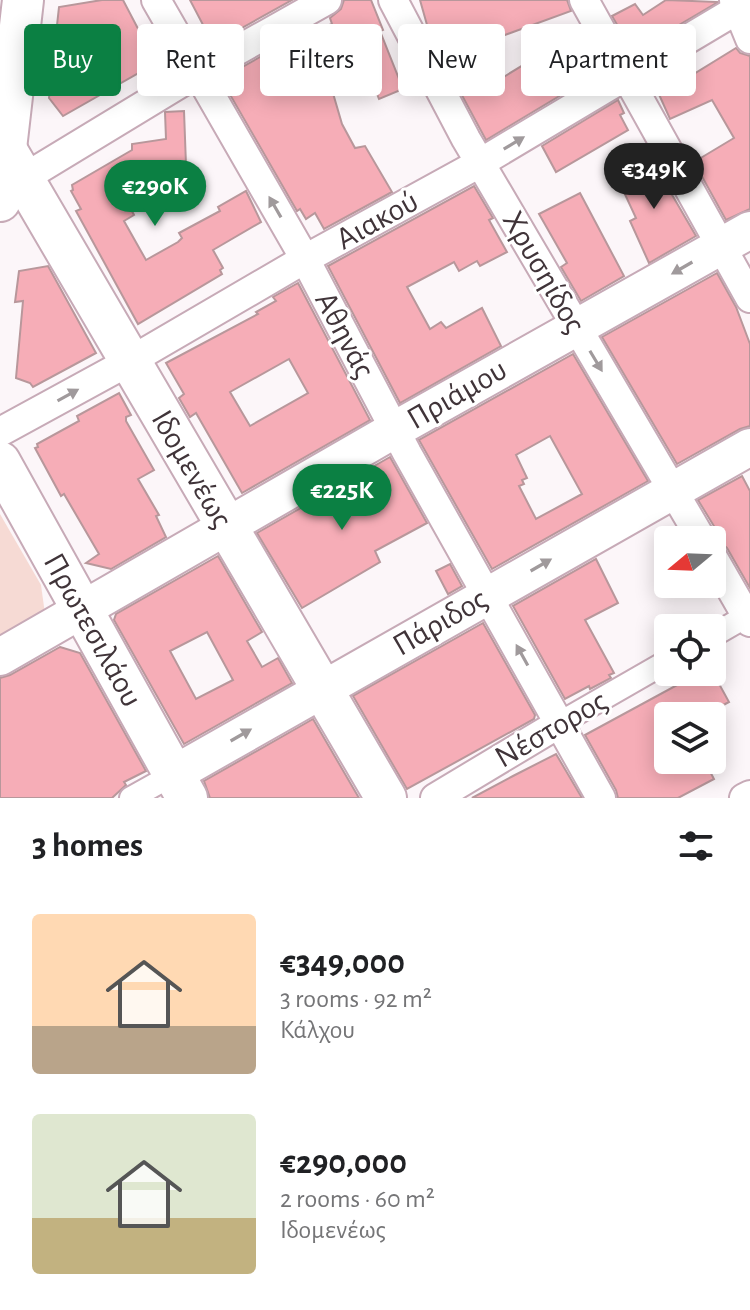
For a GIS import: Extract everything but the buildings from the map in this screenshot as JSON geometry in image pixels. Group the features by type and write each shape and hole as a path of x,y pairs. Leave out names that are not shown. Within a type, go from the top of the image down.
{"main road":[{"path":"5,178 23,0"},
{"name":"Ιδομενέως","path":"5,178 130,361 386,798"},
{"name":"Πρωτεσιλάου","path":"0,462 180,786"}],"street":[{"name":"Αθηνάς","path":"156,0 169,24"},
{"path":"244,47 327,0"},
{"name":"Χρυσηίδος","path":"393,0 480,163 694,526"},
{"path":"584,0 597,24"},
{"path":"741,4 750,39"},
{"name":"Αιακού","path":"696,33 741,4"},
{"path":"5,178 155,96"},
{"name":"Αθηνάς","path":"210,96 305,259 394,430 601,798"},
{"name":"Αιακού","path":"0,432 594,96"},
{"path":"639,96 735,238 750,298"},
{"name":"Πριάμου","path":"0,657 735,238"},
{"name":"Πάριδος","path":"131,798 180,786 323,689 750,447"},
{"path":"726,579 749,617 726,629"},
{"name":"Νέστορος","path":"435,798 654,669"},
{"path":"744,798 750,795"}],"shaded area":[{"path":"0,514 41,585 45,614 0,640"}]}
